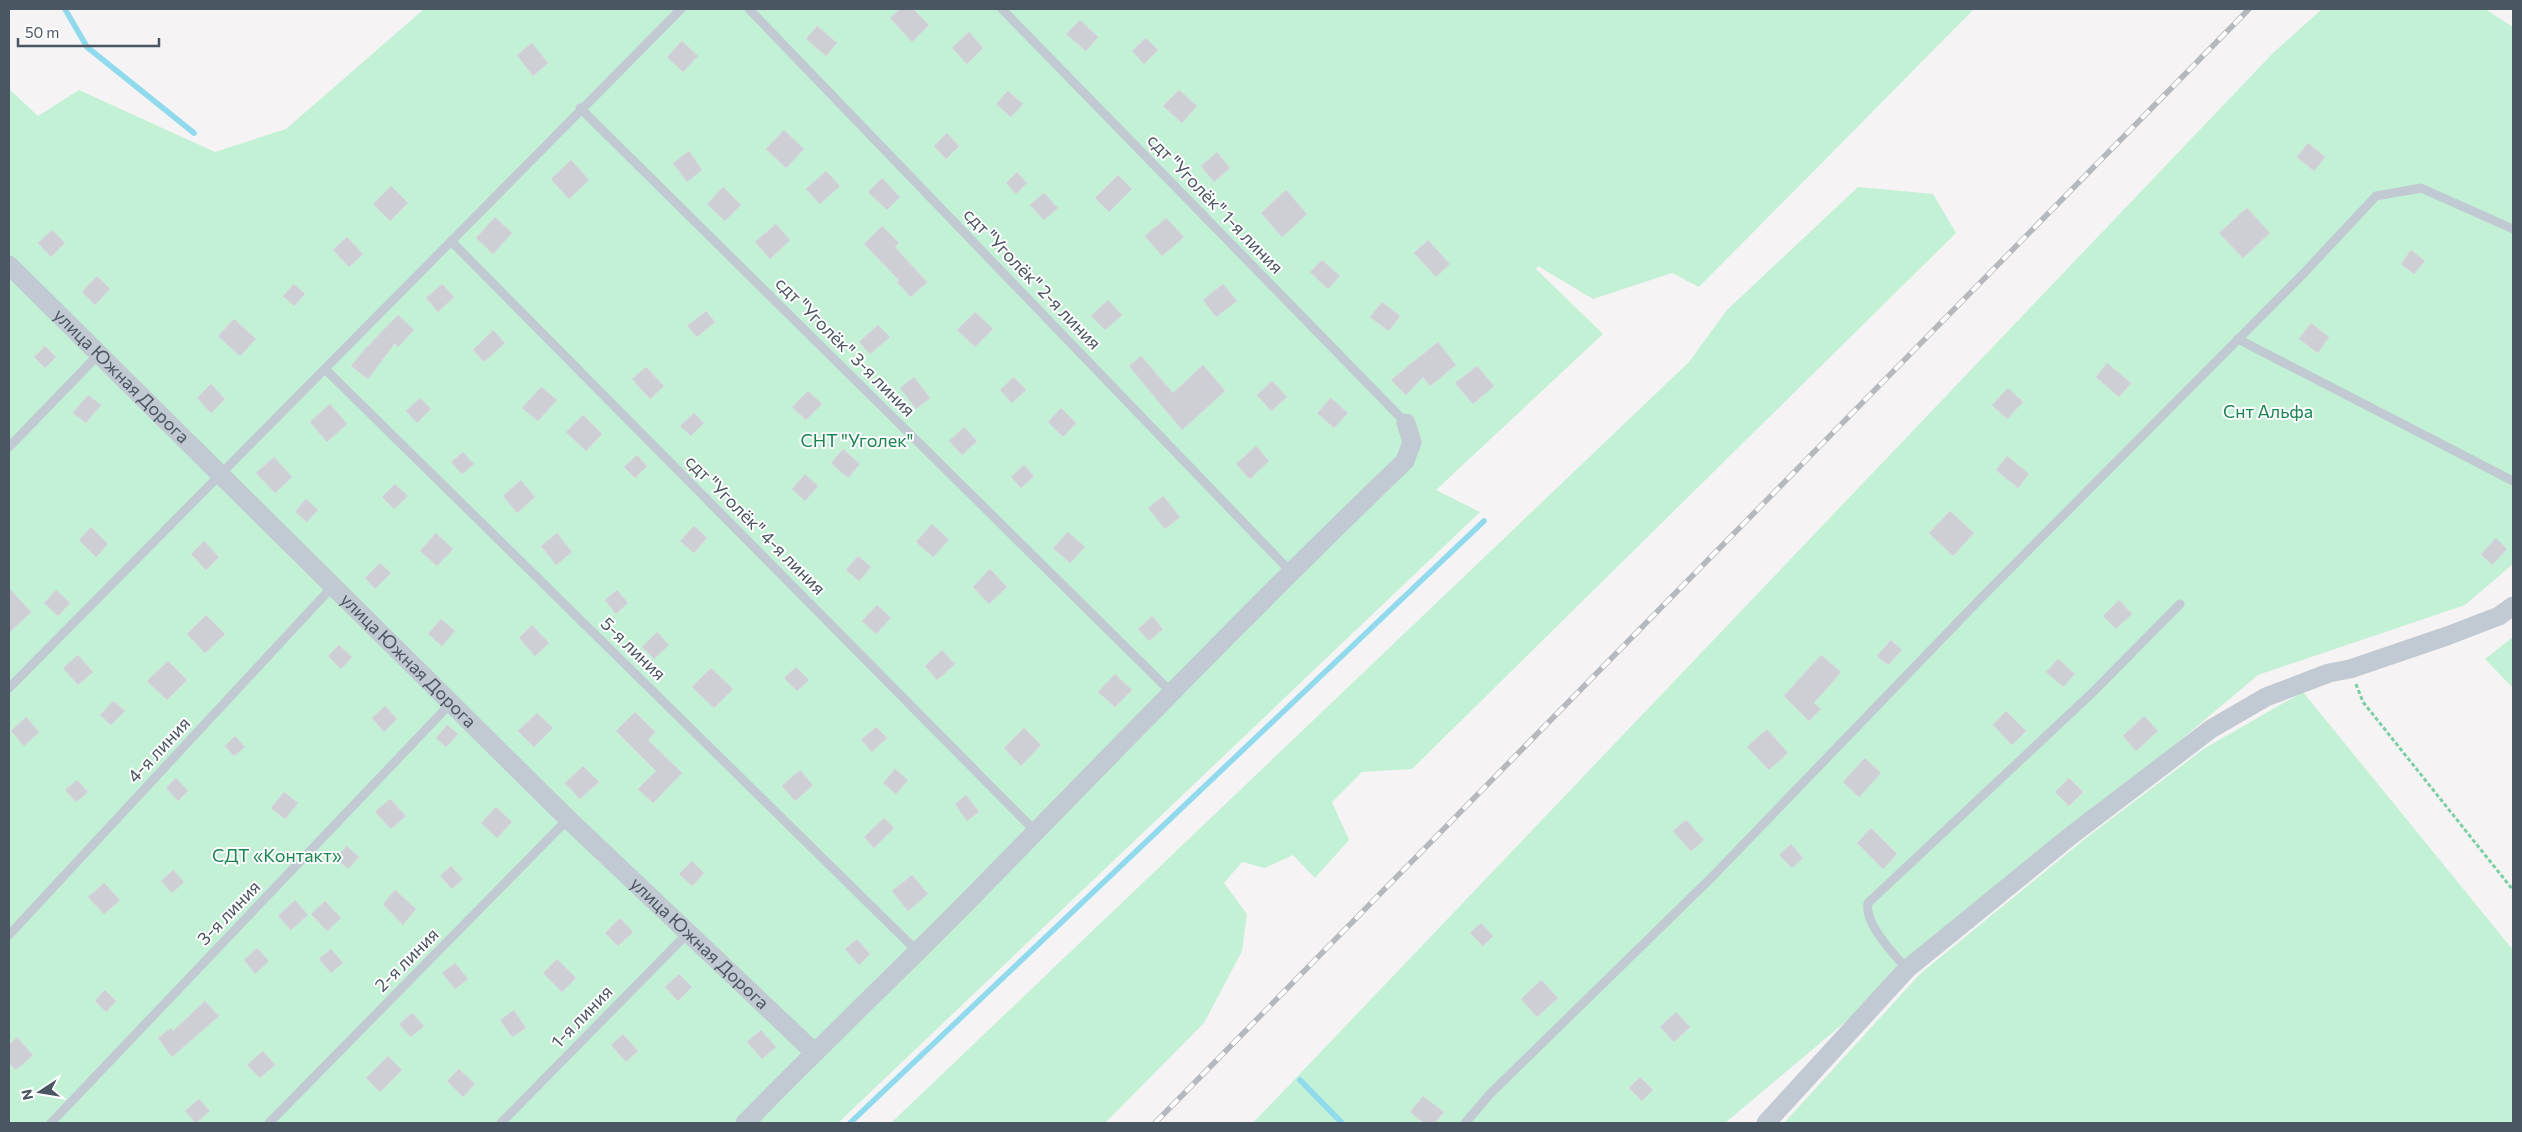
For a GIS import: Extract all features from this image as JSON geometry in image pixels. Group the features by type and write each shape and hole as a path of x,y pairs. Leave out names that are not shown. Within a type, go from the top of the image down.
{"street":[{"name":"улица Южная Дорога","path":"9,264 568,819 687,934 814,1052"},
{"path":"745,1123 814,1052 918,952 1290,571 1405,461 1412,442 1406,423"},
{"path":"1766,1123 1907,969 2074,834 2211,729 2266,696 2329,673 2350,669 2473,626 2499,616 2513,606"}],"lane":[{"path":"9,688 580,108 681,9"},
{"name":"сдт \"Уголёк\" 2-я линия","path":"749,9 1290,571"},
{"name":"сдт \"Уголёк\" 1-я линия","path":"1002,9 1406,423"},
{"name":"сдт \"Уголёк\" 3-я линия","path":"580,108 1172,694"},
{"path":"1465,1123 1491,1093 1712,877 1982,597 2376,196 2421,188 2513,229"},
{"name":"сдт \"Уголёк\" 4-я линия","path":"451,241 1036,832"},
{"path":"2238,338 2513,482"},
{"path":"9,446 99,354"},
{"name":"5-я линия","path":"325,369 918,952"},
{"name":"4-я линия","path":"9,935 334,586"},
{"path":"1907,969 1873,927 1868,916 1868,903 2085,700 2180,604"},
{"name":"3-я линия","path":"51,1123 451,702"},
{"name":"2-я линия","path":"269,1123 568,819"},
{"name":"1-я линия","path":"501,1123 687,934"}],"path":[{"path":"2350,669 2364,702 2513,890"}],"green space":[{"path":"424,9 1974,9 1699,287 1672,273 1593,299 1538,266 1536,269 1603,334 1436,490 1480,512 838,1123 9,1123 9,89 38,116 79,90 215,152 286,129"},
{"name":"Снт Альфа","path":"2322,9 2485,9 2513,27 2513,564 2465,605 2258,675 1725,1123 1253,1123 2274,52"},
{"path":"1858,187 1933,194 1956,233 1412,769 1362,772 1332,802 1349,840 1315,878 1293,855 1265,868 1242,862 1224,883 1247,914 1242,951 1204,1023 1105,1123 891,1123 1689,362 1727,310"},
{"path":"2513,637 2513,688 2485,659"},
{"path":"2303,692 2513,950 2513,1123 1784,1123 1920,974 2086,838 2205,748"}],"building":[{"path":"900,9 913,9 929,25 912,42 890,18"},
{"path":"1080,20 1098,37 1086,51 1066,34"},
{"path":"817,26 837,43 826,56 806,39"},
{"path":"969,32 983,48 967,64 952,48"},
{"path":"1146,38 1158,50 1144,64 1132,51"},
{"path":"682,41 698,56 683,72 667,57"},
{"path":"532,43 548,63 533,76 517,55"},
{"path":"1179,90 1197,106 1182,123 1163,106"},
{"path":"1008,91 1023,104 1011,117 996,104"},
{"path":"784,130 804,149 786,168 766,149"},
{"path":"947,133 959,146 946,159 934,146"},
{"path":"2308,143 2325,157 2314,171 2297,157"},
{"path":"689,151 702,170 687,182 673,163"},
{"path":"1217,152 1230,168 1214,182 1201,166"},
{"path":"571,160 589,180 569,199 551,179"},
{"path":"826,171 840,186 820,204 806,189"},
{"path":"1017,172 1027,183 1016,194 1006,183"},
{"path":"1118,175 1132,189 1109,212 1095,198"},
{"path":"882,178 900,197 887,210 868,192"},
{"path":"391,186 408,203 390,221 373,204"},
{"path":"723,187 741,205 725,221 707,204"},
{"path":"1286,190 1307,214 1282,237 1261,213"},
{"path":"1044,193 1058,208 1044,220 1030,205"},
{"path":"2247,208 2270,233 2243,258 2219,233"},
{"path":"495,217 512,233 493,254 476,238"},
{"path":"1166,218 1184,237 1162,256 1145,236"},
{"path":"776,224 790,240 770,259 755,242"},
{"path":"882,226 899,243 895,247 927,282 911,297 897,282 899,280 864,244"},
{"path":"52,230 65,243 51,257 38,243"},
{"path":"347,237 363,254 349,267 333,250"},
{"path":"1428,240 1450,264 1436,277 1414,253"},
{"path":"2411,250 2425,261 2414,274 2401,264"},
{"path":"1322,260 1340,276 1328,289 1310,272"},
{"path":"97,276 110,289 95,305 82,292"},
{"path":"294,284 305,294 294,306 283,296"},
{"path":"442,284 454,297 438,312 426,298"},
{"path":"1223,284 1237,301 1216,317 1203,300"},
{"path":"1108,300 1122,315 1105,330 1091,316"},
{"path":"1382,302 1400,316 1389,331 1370,317"},
{"path":"706,311 715,322 697,337 687,326"},
{"path":"975,312 993,329 975,347 957,330"},
{"path":"398,315 414,330 398,347 395,343 368,379 351,366"},
{"path":"234,319 256,339 240,356 218,336"},
{"path":"2311,323 2329,337 2318,353 2299,339"},
{"path":"878,325 890,337 870,354 859,342"},
{"path":"493,330 505,343 484,362 473,350"},
{"path":"1438,342 1456,365 1430,386 1423,377 1406,395 1391,380"},
{"path":"45,346 56,357 45,368 34,357"},
{"path":"1141,356 1173,393 1203,365 1225,391 1182,430 1129,366"},
{"path":"2107,363 2131,383 2119,397 2096,377"},
{"path":"1477,366 1494,386 1473,404 1455,383"},
{"path":"646,367 664,386 650,399 632,379"},
{"path":"914,377 930,398 916,409 900,388"},
{"path":"1014,377 1026,390 1012,403 1000,390"},
{"path":"1272,381 1287,397 1271,411 1257,395"},
{"path":"211,384 225,399 211,413 197,398"},
{"path":"541,387 557,400 538,421 522,408"},
{"path":"2008,388 2023,402 2007,419 1992,405"},
{"path":"808,391 822,404 806,420 792,407"},
{"path":"88,395 101,405 86,423 73,413"},
{"path":"420,398 431,409 417,423 406,411"},
{"path":"1331,398 1348,413 1334,428 1317,413"},
{"path":"330,404 347,424 327,442 310,422"},
{"path":"1061,408 1076,423 1063,437 1048,422"},
{"path":"694,413 704,423 691,436 680,426"},
{"path":"583,415 602,434 586,451 566,432"},
{"path":"964,427 977,441 962,455 949,441"},
{"path":"1256,446 1269,461 1250,479 1236,464"},
{"path":"843,449 860,464 848,478 831,463"},
{"path":"463,452 474,464 462,474 451,462"},
{"path":"637,455 647,466 635,478 624,467"},
{"path":"2007,456 2029,474 2018,488 1996,470"},
{"path":"274,457 292,477 275,493 256,473"},
{"path":"1024,465 1034,476 1021,488 1011,477"},
{"path":"805,474 818,486 805,501 792,489"},
{"path":"521,480 535,497 517,513 503,496"},
{"path":"395,484 408,496 394,509 382,497"},
{"path":"1163,496 1180,517 1165,529 1148,508"},
{"path":"306,499 318,510 307,522 295,512"},
{"path":"1950,511 1974,533 1953,556 1929,533"},
{"path":"932,524 949,540 933,557 916,542"},
{"path":"694,526 707,538 694,553 680,541"},
{"path":"91,527 108,544 96,557 79,540"},
{"path":"1068,532 1085,547 1070,563 1053,548"},
{"path":"436,533 453,549 437,566 420,551"},
{"path":"557,533 572,552 556,565 541,546"},
{"path":"2496,538 2507,549 2492,565 2481,554"},
{"path":"204,541 219,557 206,570 191,554"},
{"path":"858,556 871,567 859,581 846,570"},
{"path":"380,563 391,573 375,589 365,578"},
{"path":"990,569 1007,587 989,604 973,587"},
{"path":"9,588 31,612 9,633"},
{"path":"56,590 70,603 58,616 44,603"},
{"path":"617,590 628,603 616,614 605,600"},
{"path":"2119,600 2132,614 2116,629 2103,616"},
{"path":"877,605 891,618 876,634 862,621"},
{"path":"206,615 225,634 205,653 187,634"},
{"path":"1152,616 1163,629 1149,641 1138,629"},
{"path":"441,619 455,631 442,646 428,634"},
{"path":"532,625 549,643 535,656 519,638"},
{"path":"657,632 669,645 654,659 642,647"},
{"path":"1891,640 1902,650 1888,665 1877,656"},
{"path":"339,645 352,657 341,669 328,656"},
{"path":"942,650 955,664 937,680 925,666"},
{"path":"78,655 93,672 78,685 63,668"},
{"path":"1821,655 1841,672 1814,703 1821,709 1809,721 1784,696"},
{"path":"2058,659 2075,674 2063,687 2046,672"},
{"path":"168,661 187,680 167,700 147,681"},
{"path":"796,667 809,680 797,691 784,678"},
{"path":"711,668 733,689 714,708 692,687"},
{"path":"1115,674 1132,690 1115,707 1098,692"},
{"path":"113,701 125,711 111,725 100,715"},
{"path":"385,706 397,719 384,732 372,718"},
{"path":"2006,711 2026,731 2012,745 1993,725"},
{"path":"635,712 655,732 648,740 682,773 653,803 638,789 656,771 616,731"},
{"path":"537,713 553,728 534,747 518,731"},
{"path":"2144,716 2158,731 2136,751 2123,736"},
{"path":"26,717 39,732 24,746 11,731"},
{"path":"447,725 458,734 446,747 436,738"},
{"path":"876,727 887,738 872,752 861,740"},
{"path":"1024,728 1041,745 1021,766 1004,748"},
{"path":"1767,729 1788,753 1769,770 1747,747"},
{"path":"235,736 245,747 234,756 225,746"},
{"path":"1865,758 1881,773 1859,797 1843,782"},
{"path":"583,766 599,782 580,799 565,783"},
{"path":"895,769 908,780 896,794 883,783"},
{"path":"800,770 813,785 795,801 782,786"},
{"path":"176,778 188,791 178,801 166,788"},
{"path":"2069,778 2083,792 2069,806 2055,792"},
{"path":"77,780 88,792 76,802 65,790"},
{"path":"284,792 298,803 285,819 271,808"},
{"path":"966,795 979,812 967,821 955,804"},
{"path":"390,799 406,816 391,829 375,812"},
{"path":"496,807 512,822 497,838 481,823"},
{"path":"884,818 894,828 874,848 864,837"},
{"path":"1686,820 1704,840 1691,851 1673,831"},
{"path":"1871,828 1897,854 1883,869 1857,843"},
{"path":"1791,844 1803,858 1792,868 1779,855"},
{"path":"347,846 359,857 348,869 336,858"},
{"path":"692,861 704,873 692,886 679,874"},
{"path":"451,866 463,879 452,889 440,876"},
{"path":"173,870 184,882 172,893 161,881"},
{"path":"912,875 928,894 908,911 892,891"},
{"path":"104,883 120,900 104,914 88,897"},
{"path":"395,890 416,909 403,925 383,904"},
{"path":"295,900 308,915 291,930 278,916"},
{"path":"325,901 341,918 327,931 311,914"},
{"path":"620,918 633,932 618,946 605,933"},
{"path":"1481,923 1493,936 1483,946 1470,933"},
{"path":"857,939 870,954 859,965 845,949"},
{"path":"257,948 269,961 255,974 244,960"},
{"path":"331,949 343,963 331,973 319,959"},
{"path":"557,959 576,978 562,992 543,973"},
{"path":"455,963 468,979 455,989 442,973"},
{"path":"679,974 692,987 678,1001 665,987"},
{"path":"1541,980 1558,998 1537,1017 1521,999"},
{"path":"105,990 116,1001 106,1012 95,1001"},
{"path":"205,1001 219,1016 172,1057 158,1038 171,1028 173,1031"},
{"path":"514,1010 526,1028 512,1037 500,1020"},
{"path":"1676,1012 1690,1027 1674,1042 1660,1027"},
{"path":"412,1013 424,1026 411,1037 399,1024"},
{"path":"761,1030 776,1047 762,1059 747,1042"},
{"path":"623,1034 638,1051 626,1062 611,1045"},
{"path":"17,1037 33,1055 16,1070 9,1063 9,1045"},
{"path":"263,1051 275,1065 260,1078 247,1065"},
{"path":"388,1056 402,1070 380,1092 366,1078"},
{"path":"459,1069 475,1084 463,1097 447,1081"},
{"path":"1640,1077 1653,1090 1642,1101 1629,1088"},
{"path":"1423,1096 1444,1112 1435,1123 1424,1123 1410,1112"},
{"path":"199,1099 210,1111 196,1123 185,1111"}],"waterway":[{"path":"65,9 87,47 194,133"},
{"path":"850,1123 1484,521"},
{"path":"1300,1080 1342,1123"}],"railway":[{"path":"1155,1123 2249,9"}],"park label":[{"name":"СНТ \"Уголек\"","path":"857,441"},
{"name":"СДТ «Контакт»","path":"277,856"}]}
